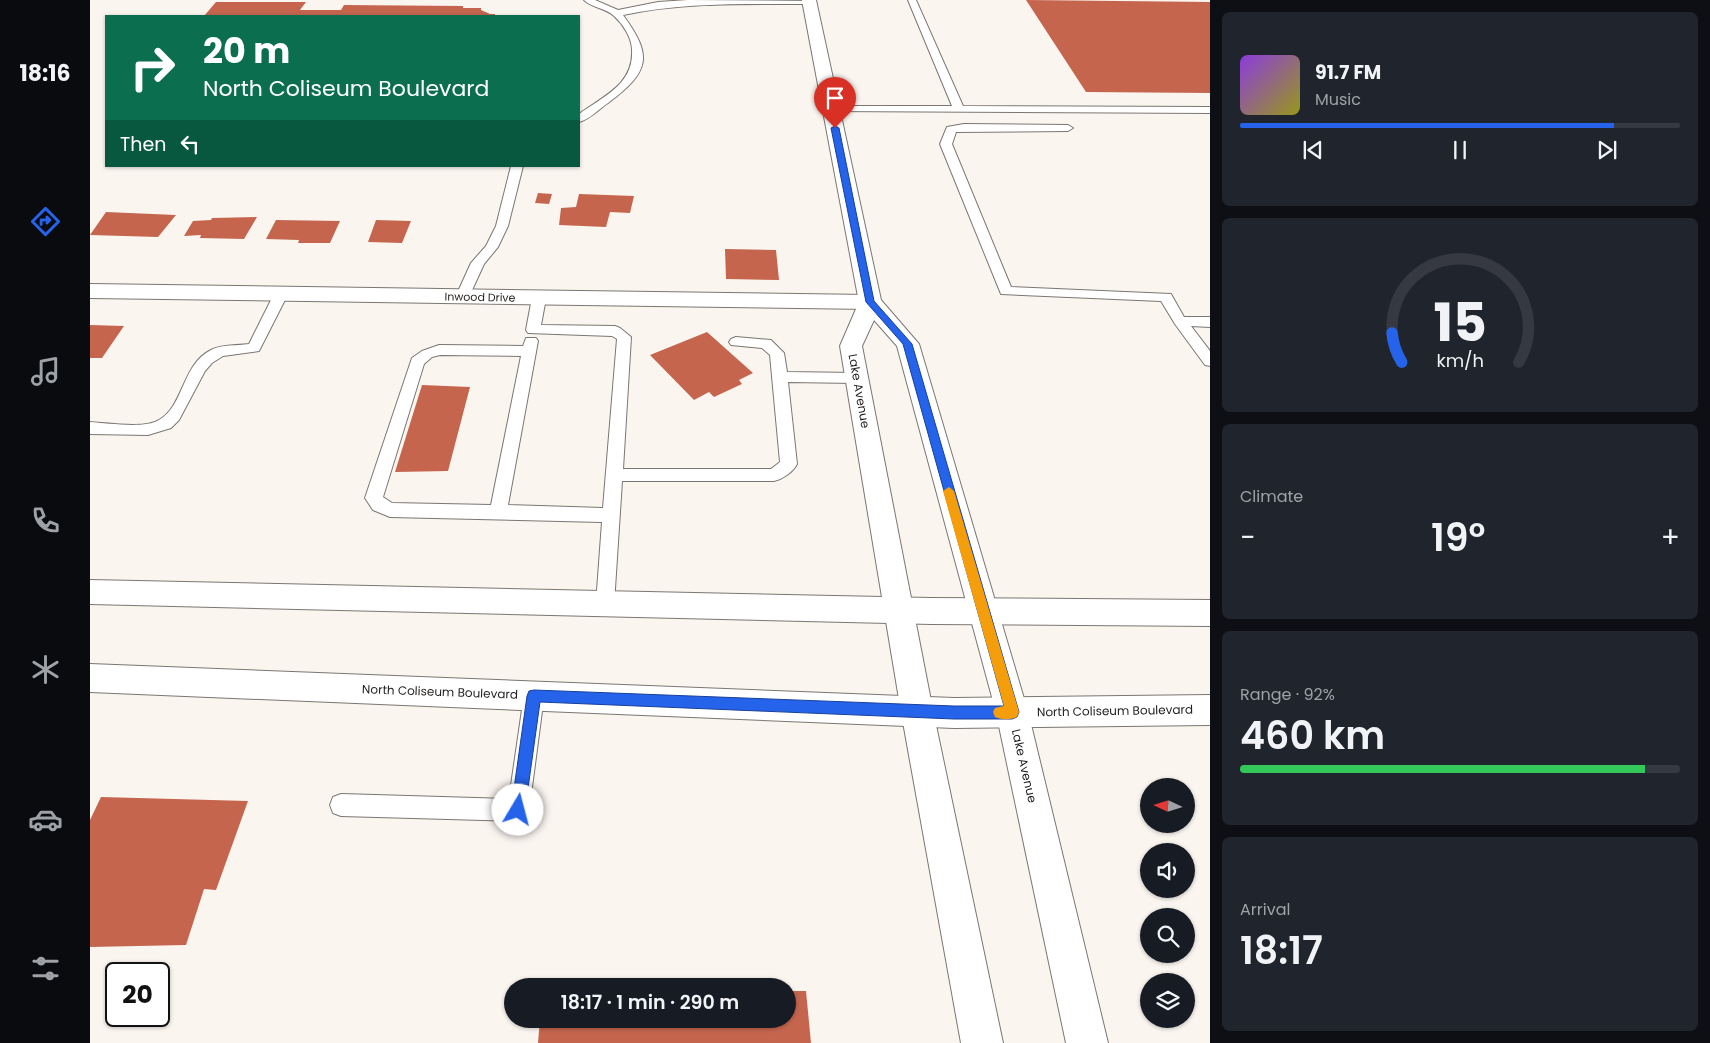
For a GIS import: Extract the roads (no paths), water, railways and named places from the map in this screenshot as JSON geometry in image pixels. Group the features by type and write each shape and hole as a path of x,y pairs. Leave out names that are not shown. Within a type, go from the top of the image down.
{"main road":[{"path":"809,1 870,302"},
{"name":"Inwood Drive","path":"90,291 870,302"},
{"name":"Lake Avenue","path":"982,1043 917,711 851,346 870,302 908,344 1012,712 1088,1043"},
{"path":"90,592 899,611 1210,613"},
{"name":"North Coliseum Boulevard","path":"90,678 917,711 1210,710"}],"lane":[{"path":"580,118 626,84 634,74 638,62 637,45 633,35 617,13 588,0"},
{"path":"912,0 959,110"},
{"path":"617,13 658,5 696,2 809,1"},
{"path":"831,109 1210,110"},
{"path":"1058,111 1068,128 964,127 952,129 946,144 1006,291 1166,297 1180,321 1210,360"},
{"path":"463,296 478,263 492,247 502,226 517,167"},
{"path":"90,428 156,428 169,423 204,362 216,352 244,351 254,348 281,294"},
{"path":"498,512 539,298"},
{"path":"1180,321 1210,322"},
{"path":"533,330 615,331 624,337 605,604"},
{"path":"614,476 774,475 789,464 777,353 766,343 736,342"},
{"path":"529,351 438,350 427,354 418,362 374,498 379,505 390,510 611,515"},
{"path":"780,377 856,378"},
{"path":"341,805 518,810 534,696"}]}
